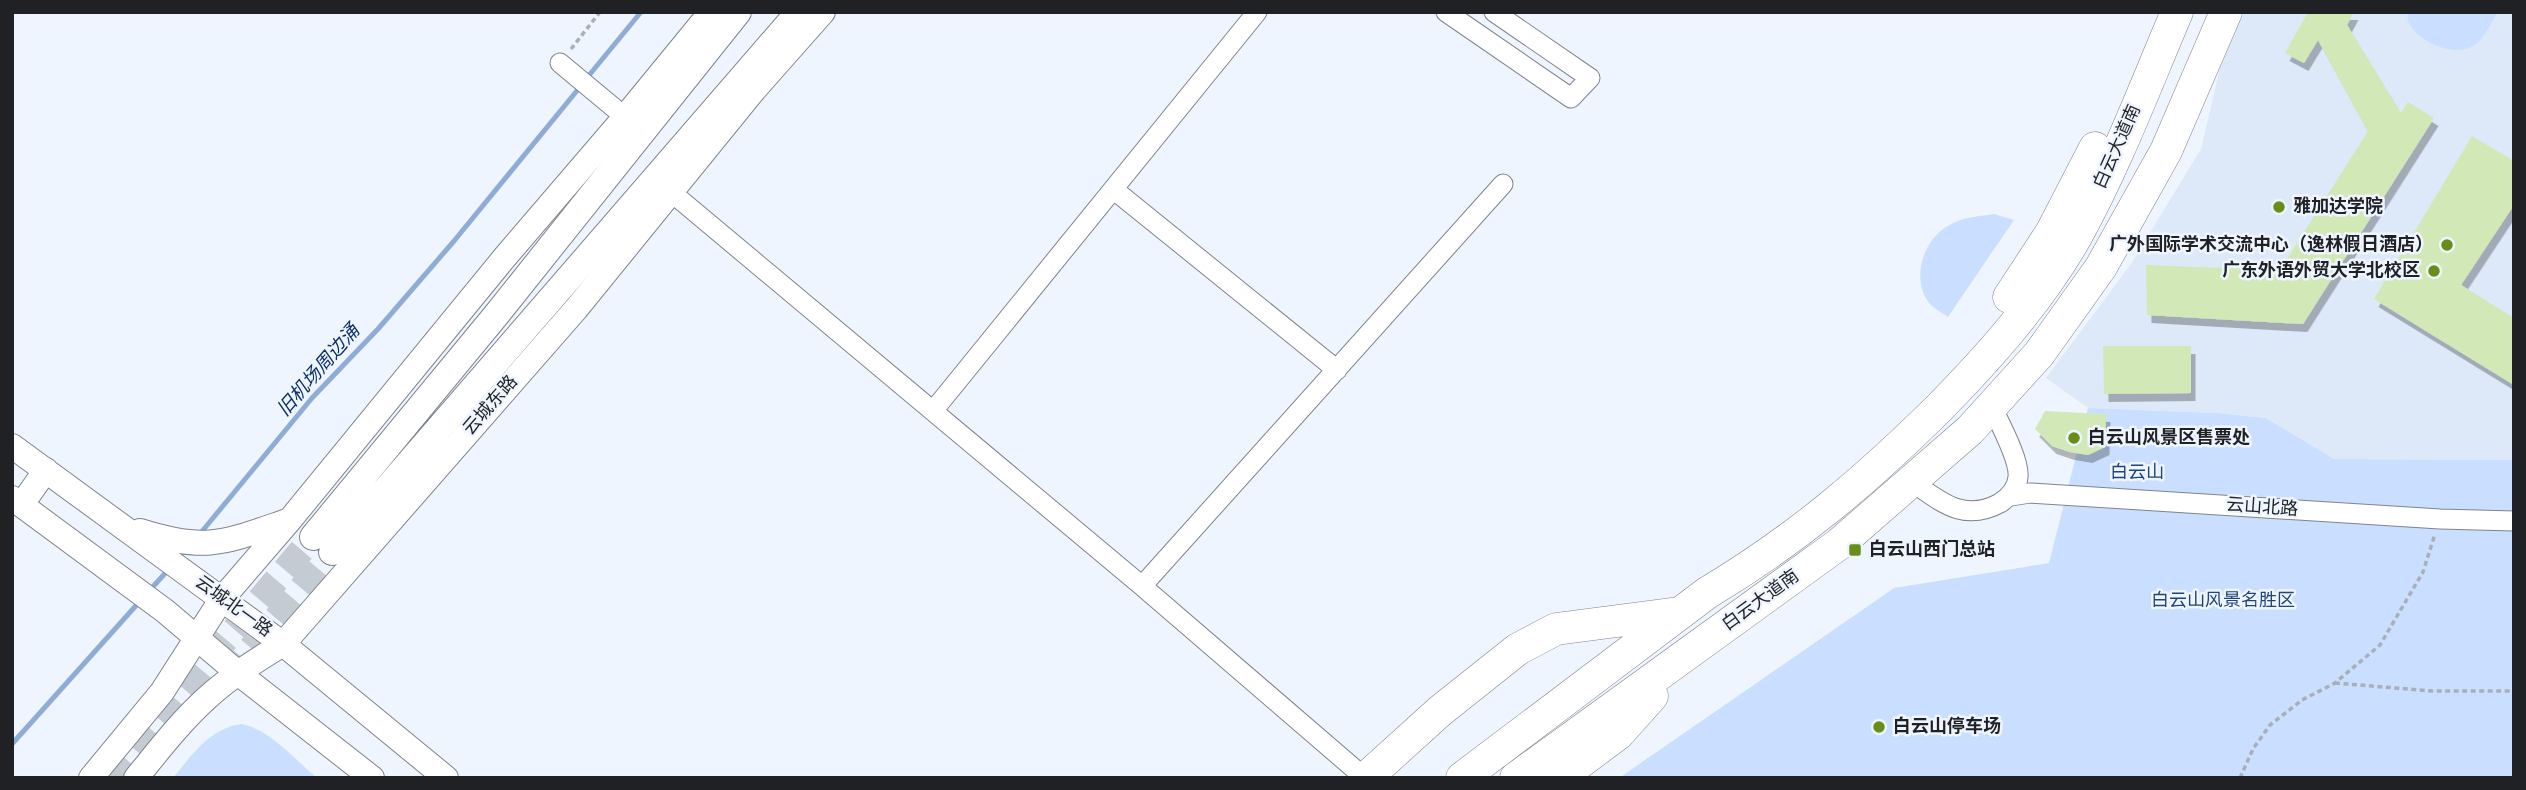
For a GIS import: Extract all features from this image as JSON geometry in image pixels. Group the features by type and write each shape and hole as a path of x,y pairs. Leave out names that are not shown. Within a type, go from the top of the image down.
{"highway":[{"name":"白云大道南","path":"1881,465 1910,415 1972,346 2051,233 2089,162 2154,12"},
{"name":"白云大道南","path":"1462,778 1707,593 1751,567 1831,508 1881,465 1999,344 2076,237 2111,165 2177,12"},
{"name":"白云大道南","path":"1991,405 2119,196 2199,12"},
{"name":"白云大道南","path":"1516,778 1839,544 1947,452 2039,354 2112,249 2166,151 2226,12"},
{"path":"1366,778 1440,710 1518,649 1556,629 1681,613"},
{"path":"1559,778 1618,734 1695,649"}],"main road":[{"name":"云城东路","path":"738,12 497,314 323,544 799,12"}],"street":[{"path":"91,778 162,692 221,600 505,257 617,111 711,12"},
{"name":"云城东路","path":"136,778 179,726 208,697 238,673 283,644 576,309 754,90 823,12"},
{"path":"933,411 1256,12"},
{"path":"1446,12 1571,98 1590,78 1494,12"},
{"path":"560,63 617,111"},
{"path":"1142,586 1503,184"},
{"path":"1113,189 1337,370"},
{"path":"671,192 1142,586 1366,778"},
{"path":"1911,481 1945,505 1959,510 1975,512 1997,505 2011,496 2019,476 2010,445 1991,405"},
{"name":"云城北一路","path":"12,446 283,644 446,778"},
{"path":"46,470 17,501 165,611 238,673 372,778"},
{"name":"云山北路","path":"2011,496 2031,493 2514,522"},
{"path":"122,526 194,544 213,544 289,521"}],"path":[{"path":"560,63 600,12"},
{"path":"2240,778 2253,749 2270,725 2302,700 2335,683 2380,645 2423,572 2440,519"},
{"path":"2335,683 2432,691 2514,691"}],"shaded area":[{"name":"雅加达学院","path":"2244,12 2514,12 2514,460 2334,459 2266,418 2218,413 2088,408 2046,378 2131,264 2201,149 2220,68"}],"green space":[{"path":"2407,12 2498,12 2476,44 2459,50 2439,47 2421,37 2409,23"},
{"path":"1994,214 2014,220 1948,317 1931,305 1922,290 1920,279 1923,257 1934,238 1951,224 1967,218"},
{"name":"白云山风景名胜区","path":"2088,408 2218,413 2266,418 2334,459 2514,460 2514,778 1619,778 1894,588 2049,563"},
{"path":"241,724 272,738 317,778 173,778 210,737"}],"building":[{"path":"2308,12 2354,12 2347,25 2401,113 2408,102 2434,118 2303,324 2147,315 2146,265 2280,270 2368,131 2318,40 2304,63 2285,53"},
{"name":"广外国际学术交流中心（逸林假日酒店）","path":"2472,136 2514,161 2514,205 2461,285 2514,318 2514,385 2374,299"},
{"path":"2103,346 2191,346 2191,393 2104,394"},
{"name":"白云山风景区售票处","path":"2045,411 2106,414 2105,447 2088,455 2052,446 2035,429"}],"waterway":[{"name":"旧机场周边涌","path":"586,79 641,12"},
{"name":"旧机场周边涌","path":"199,535 312,398 378,329 454,241 580,87"},
{"name":"旧机场周边涌","path":"150,590 169,569"},
{"name":"旧机场周边涌","path":"12,744 141,600"}],"tunnel":[{"path":"108,778 313,537"},
{"path":"226,678 332,552"}],"place":[{"name":"雅加达学院","path":"2279,207"},
{"name":"广外国际学术交流中心（逸林假日酒店）","path":"2447,245"},
{"name":"广东外语外贸大学北校区","path":"2434,271"},
{"name":"白云山风景区售票处","path":"2074,438"},
{"name":"白云山西门总站","path":"1855,550"},
{"name":"白云山停车场","path":"1879,727"}],"park label":[{"name":"白云山","path":"2137,473"}]}
